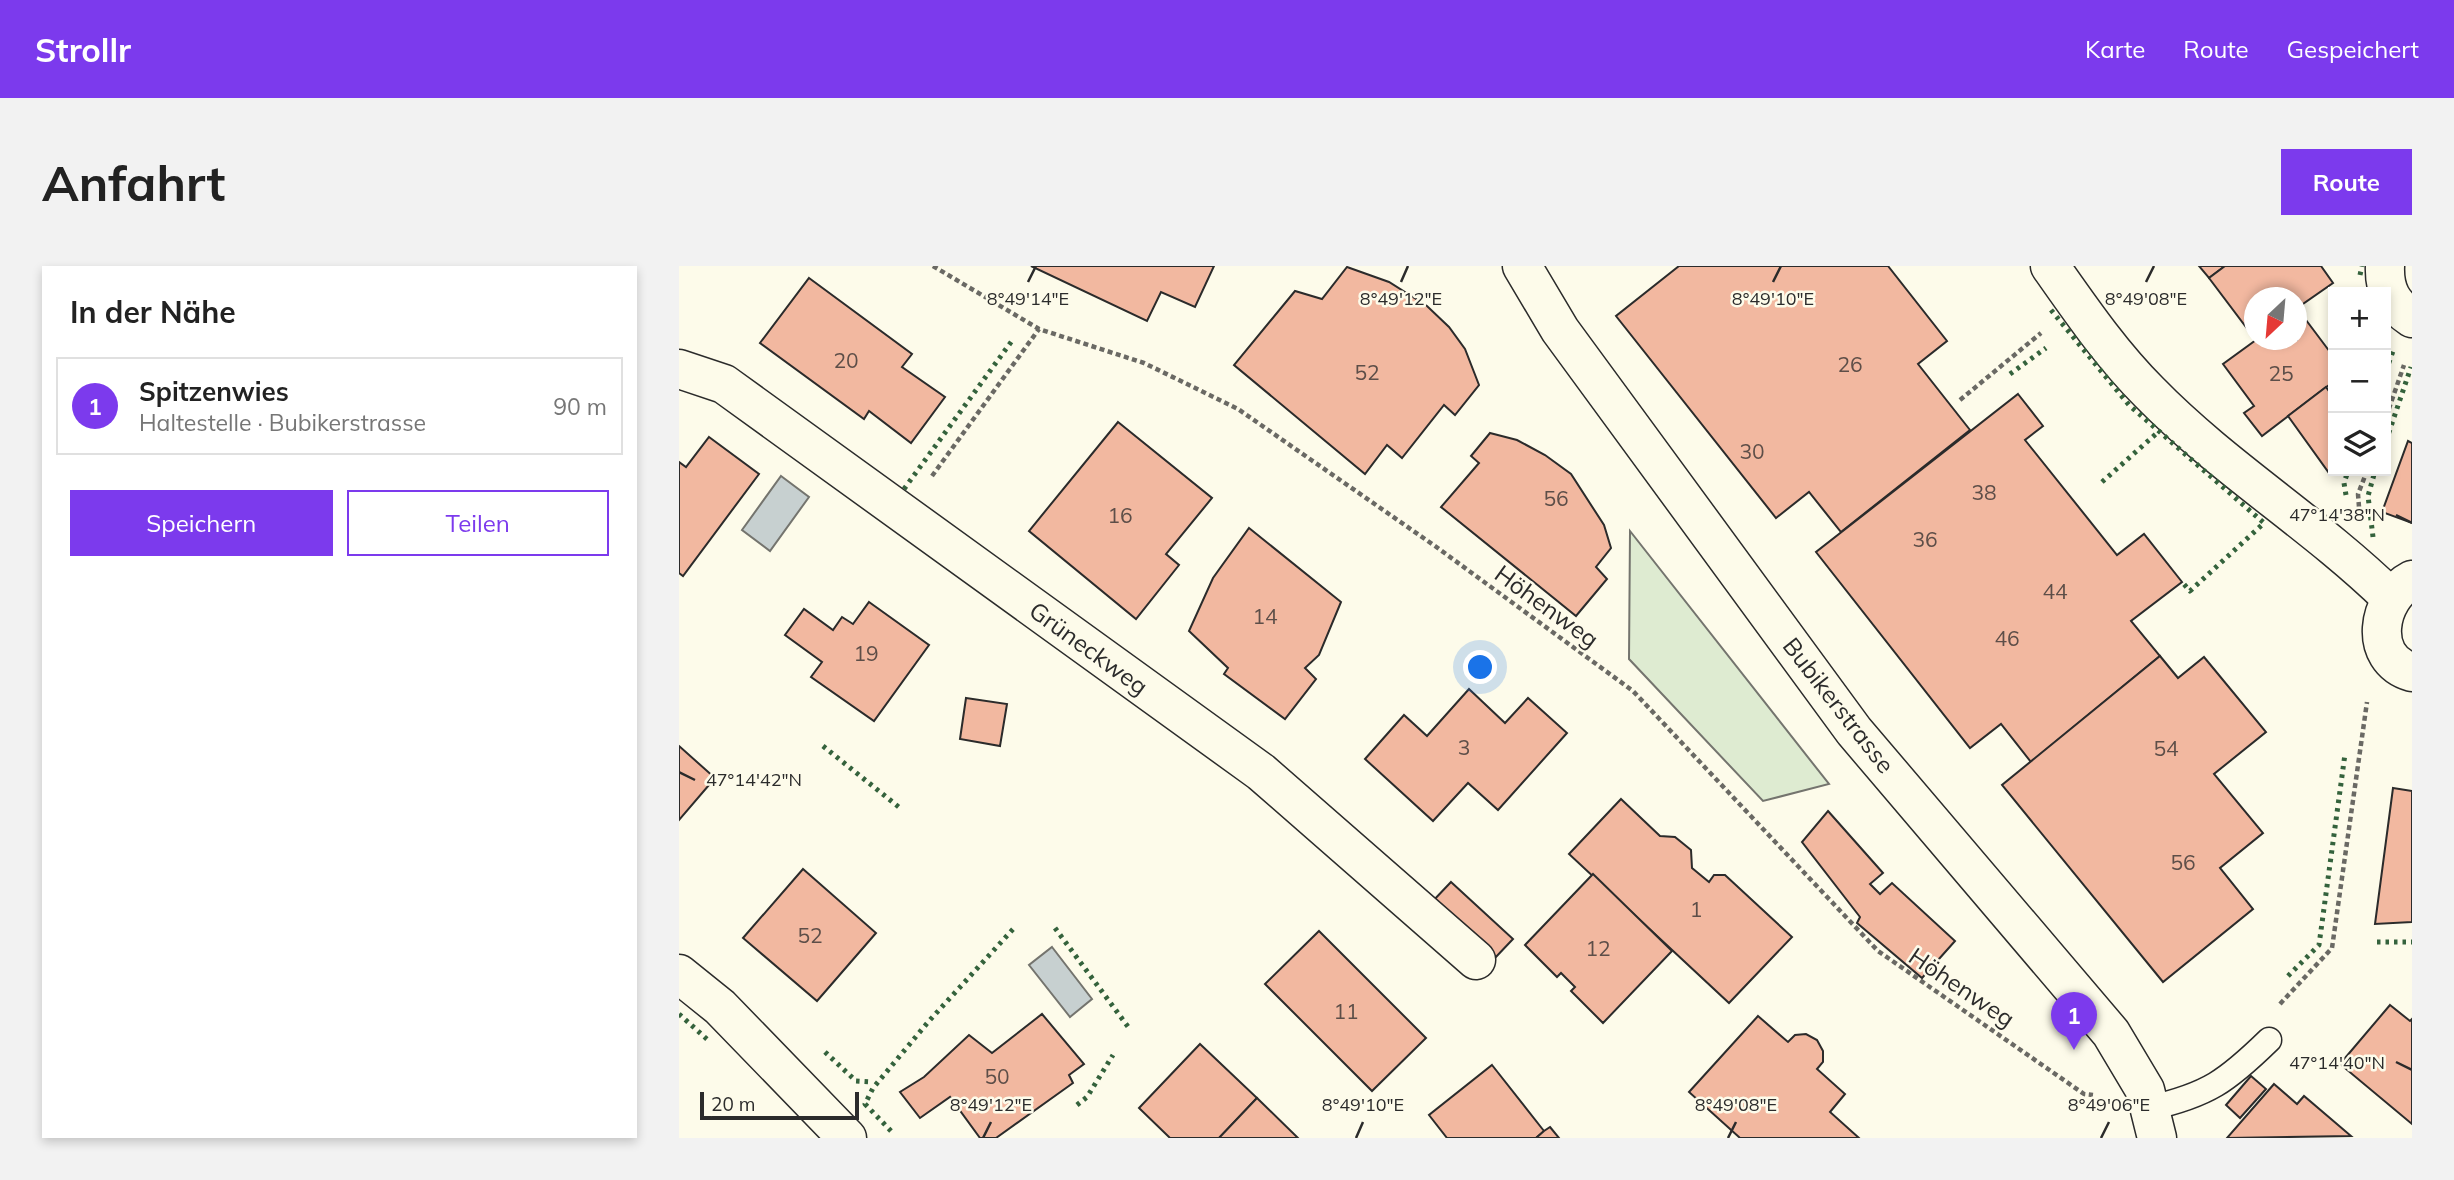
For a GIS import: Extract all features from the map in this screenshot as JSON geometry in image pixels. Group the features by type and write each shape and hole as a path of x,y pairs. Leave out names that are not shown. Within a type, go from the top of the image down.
{"street":[{"name":"Bubikerstrasse","path":"1522,266 1560,330 1854,730 2111,1033 2137,1075 2154,1123"},
{"path":"2050,266 2099,335 2149,393 2227,461 2360,567 2401,588 2382,614 2382,633 2400,662"},
{"path":"2385,266 2384,284 2397,308 2412,318"},
{"name":"Grüneckweg","path":"679,369 724,384 1261,772 1476,960"},
{"path":"679,974 720,1007 847,1138"}],"lane":[{"path":"2154,1123 2231,1076 2269,1040"}],"path":[{"name":"Höhenweg","path":"933,266 1039,329 1144,363 1238,409 1435,546 1633,691 1878,951 2084,1094 2102,1097"},
{"path":"1960,400 2042,333 2034,323"},
{"path":"905,514 1039,329"},
{"path":"2387,413 2406,359"},
{"path":"2269,1040 2274,1010 2332,948 2373,671 2400,662"}],"green space":[{"path":"1630,531 1829,784 1763,801 1629,659"}],"shaded area":[{"path":"781,476 809,497 770,551 742,530"},
{"path":"1052,947 1092,999 1070,1017 1029,965"}],"building":[{"path":"1031,266 1214,266 1195,307 1161,292 1147,321"},
{"path":"1679,266 1888,266 1947,341 1918,364 1970,430 1841,532 1809,492 1776,518 1616,316"},
{"path":"2199,266 2225,266 2209,278"},
{"path":"2225,266 2321,266 2333,283 2307,301 2307,287 2244,287 2244,324 2209,278"},
{"path":"1347,267 1389,282 1427,306 1449,327 1465,349 1479,385 1455,415 1444,405 1402,458 1387,445 1365,474 1234,365 1295,291 1322,299"},
{"path":"809,278 912,354 902,367 945,397 911,443 869,411 864,419 760,343"},
{"path":"2307,321 2328,349 2328,386 2262,436 2244,413 2254,406 2223,364 2244,349 2307,350"},
{"path":"2326,387 2328,472 2288,416"},
{"path":"2018,394 2043,426 2025,440 2117,555 2144,534 2182,582 2131,621 2160,656 2031,762 2001,724 1970,748 1816,552"},
{"path":"1118,422 1212,498 1166,554 1179,565 1136,619 1029,531"},
{"path":"1490,433 1517,440 1545,455 1571,474 1604,525 1611,548 1596,567 1607,579 1576,616 1441,507 1479,463 1471,456"},
{"path":"709,437 759,474 683,576 679,573 679,462 686,467"},
{"path":"2408,441 2412,443 2412,523 2382,512"},
{"path":"1249,528 1341,602 1319,655 1305,668 1316,679 1285,719 1224,674 1228,668 1189,631 1213,578"},
{"path":"869,602 929,645 874,721 811,677 822,662 785,635 804,609 833,630 842,617 853,624"},
{"path":"2160,656 2178,678 2204,657 2266,732 2214,774 2263,833 2220,868 2253,909 2163,982 2002,785"},
{"path":"1469,689 1505,723 1528,698 1567,733 1498,810 1468,783 1433,821 1365,759 1404,715 1427,736"},
{"path":"966,698 1007,704 1000,746 960,739"},
{"path":"679,746 715,778 679,820"},
{"path":"2393,788 2412,791 2412,922 2375,924"},
{"path":"1621,799 1660,836 1675,837 1691,850 1692,868 1709,882 1714,875 1725,875 1792,937 1729,1003 1569,854"},
{"path":"1828,811 1883,873 1870,884 1880,894 1892,883 1955,941 1922,978 1857,923 1860,917 1802,842"},
{"path":"803,869 876,933 817,1001 743,938"},
{"path":"1593,874 1672,951 1603,1023 1571,991 1575,987 1561,973 1557,977 1525,945"},
{"path":"1451,882 1513,939 1493,960 1431,903"},
{"path":"1319,931 1426,1038 1372,1091 1265,984"},
{"path":"2390,1005 2410,1021 2412,1019 2412,1124 2340,1064"},
{"path":"1042,1014 1084,1064 1069,1075 1073,1083 996,1138 980,1138 950,1097 920,1118 900,1092 924,1077 969,1035 992,1053"},
{"path":"1758,1016 1788,1042 1795,1035 1806,1034 1817,1040 1823,1051 1823,1062 1817,1069 1845,1094 1830,1112 1859,1138 1740,1138 1689,1092"},
{"path":"1200,1044 1257,1098 1219,1138 1170,1138 1139,1108"},
{"path":"1492,1065 1544,1131 1536,1138 1447,1138 1429,1115"},
{"path":"2251,1076 2266,1089 2240,1118 2226,1105"},
{"path":"2274,1084 2297,1104 2304,1096 2351,1136 2227,1138"},
{"path":"1257,1098 1298,1138 1219,1138"},
{"path":"1550,1127 1559,1138 1536,1138 1544,1131"}],"hedge":[{"path":"2360,275 2362,266"},
{"path":"2051,310 2129,405 2264,523 2190,591 2182,582"},
{"path":"904,489 1014,338"},
{"path":"2010,374 2046,348"},
{"path":"2391,357 2393,351"},
{"path":"2391,426 2411,367"},
{"path":"2102,482 2157,433"},
{"path":"2346,476 2344,483 2346,495"},
{"path":"2373,537 2368,496 2374,476"},
{"path":"823,746 900,808"},
{"path":"2288,976 2319,945 2345,754"},
{"path":"891,1131 865,1104 873,1088 929,1021 1015,927"},
{"path":"1055,928 1129,1028"},
{"path":"2377,942 2412,942"},
{"path":"679,1014 709,1041"},
{"path":"825,1052 856,1081 872,1082"},
{"path":"1077,1105 1087,1097 1113,1055"}],"place":[{"name":"Spitzenwies","path":"2074,1050"}]}
